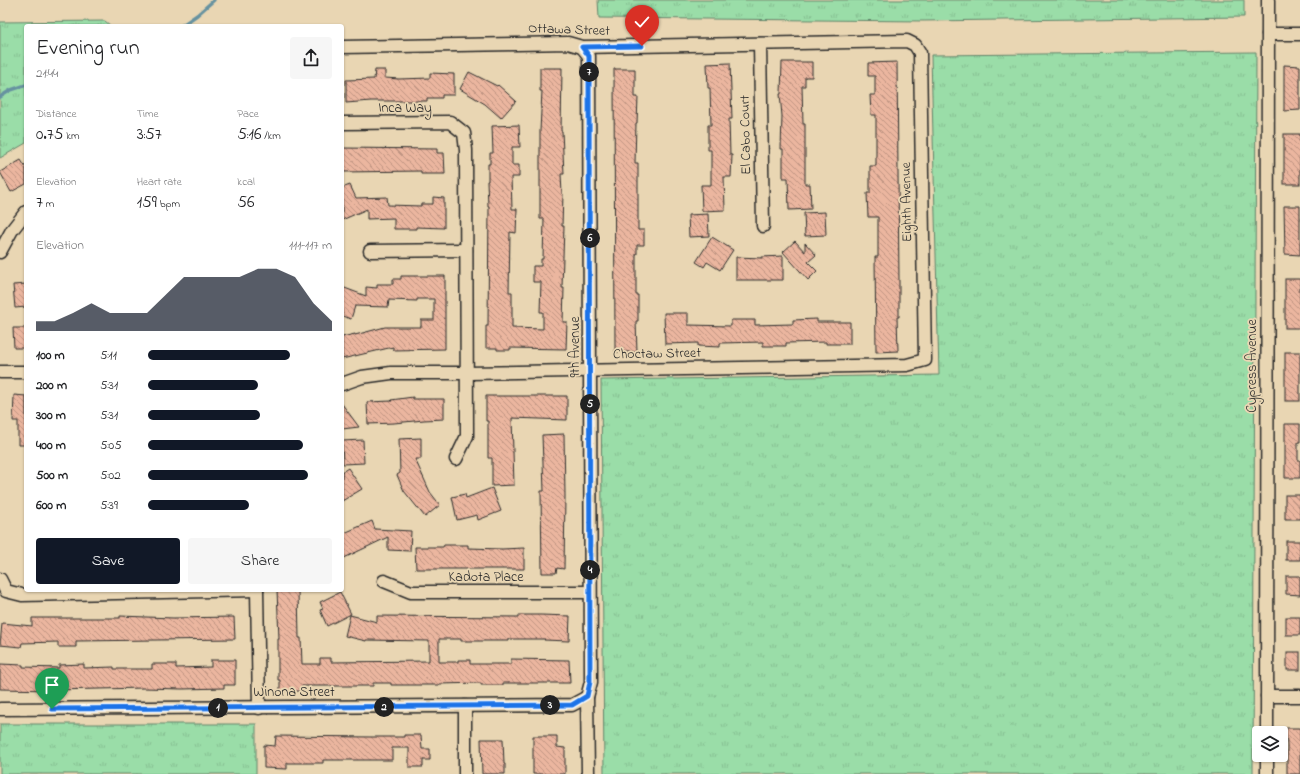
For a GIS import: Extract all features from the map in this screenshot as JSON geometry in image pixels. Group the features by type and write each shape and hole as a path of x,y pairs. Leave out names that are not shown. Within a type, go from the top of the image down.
{"street":[{"name":"Cypress Avenue","path":"1267,726 1268,0"},
{"path":"1268,34 1300,34"},
{"name":"Ottawa Street","path":"344,46 568,43 582,47 907,41 915,45"},
{"name":"El Cabo Court","path":"760,44 763,226"},
{"name":"Eighth Avenue","path":"915,45 920,53 925,360"},
{"name":"9th Avenue","path":"582,47 589,56 590,682 587,696 588,774"},
{"name":"Inca Way","path":"344,123 450,122 464,132 466,150 466,250"},
{"path":"0,252 12,230 24,215"},
{"path":"370,251 466,250 467,436 456,460"},
{"name":"Choctaw Street","path":"344,383 362,377 391,372 908,365 925,360"},
{"path":"0,372 24,372"},
{"path":"0,578 6,591 22,595 163,592"},
{"name":"Kadota Place","path":"384,581 411,592 590,592"},
{"path":"257,592 259,708"},
{"name":"Winona Street","path":"0,710 572,705 587,696"},
{"path":"1267,696 1300,696"},
{"path":"465,706 465,774"},
{"path":"1267,762 1267,774"}],"green space":[{"path":"598,0 1244,0 1244,17 923,21 599,18"},
{"path":"105,21 109,24 24,24 24,144 0,158 0,22"},
{"path":"1256,52 1253,774 604,774 601,380 939,375 931,55"},
{"path":"0,724 256,724 256,774 0,774"}],"building":[{"path":"782,62 812,62 812,77 805,77 805,86 802,86 803,124 805,124 805,184 810,184 811,209 789,210 788,178 783,178 783,149 781,149 782,116 780,94"},
{"path":"897,62 899,282 899,317 897,317 898,351 876,352 875,257 878,257 878,217 868,217 867,193 870,193 870,166 876,166 876,115 871,115 870,95 875,95 875,76 868,76 868,63"},
{"path":"730,63 732,119 729,119 730,155 732,155 731,177 724,177 725,210 702,211 701,185 711,185 711,150 708,150 708,125 711,125 710,88 708,88 707,64"},
{"path":"1284,65 1300,66 1300,110 1284,111"},
{"path":"540,68 562,68 561,131 564,174 561,174 563,194 562,226 564,226 562,288 564,288 563,322 567,322 566,349 510,348 510,350 497,350 497,348 486,348 486,326 488,326 489,206 487,181 490,153 493,153 492,126 519,125 520,147 512,147 512,165 519,165 519,177 511,177 512,209 517,209 516,233 510,232 509,292 512,292 512,328 543,329 543,312 540,312 541,282 533,282 533,266 541,266 541,259 543,259 544,219 540,219 540,131 542,91 540,91"},
{"path":"614,69 635,69 635,97 638,97 635,163 638,163 638,230 644,230 644,245 637,245 636,254 636,295 638,295 638,321 636,321 637,352 615,352"},
{"path":"375,70 385,70 385,78 399,79 430,78 430,73 454,74 454,95 442,95 442,98 427,98 427,101 371,101 346,103 346,80 374,79"},
{"path":"469,72 497,86 498,85 516,101 501,118 485,104 460,89"},
{"path":"1284,134 1300,134 1300,184 1284,184"},
{"path":"344,148 437,149 437,153 444,153 445,174 421,174 421,171 344,172"},
{"path":"21,160 24,165 24,185 11,192 0,172"},
{"path":"350,185 356,198 387,197 388,205 421,206 421,204 433,204 433,197 444,198 444,228 416,227 416,229 394,229 394,218 367,219 367,209 344,219 344,187"},
{"path":"1284,206 1300,206 1300,255 1285,254"},
{"path":"825,212 826,235 805,236 804,213"},
{"path":"708,214 709,236 689,237 688,215"},
{"path":"712,237 733,250 720,270 707,262 704,267 696,262"},
{"path":"795,241 805,252 805,243 816,255 808,262 817,271 808,280 783,252"},
{"path":"783,256 783,280 736,280 736,257 762,258"},
{"path":"401,276 445,276 445,349 393,350 393,347 344,359 344,337 385,327 421,327 421,320 434,320 434,299 417,299 417,301 389,300 388,307 355,306 351,319 344,317 344,288 366,296 366,287 377,288 377,284 393,284 393,279 401,279"},
{"path":"1285,279 1300,279 1300,328 1285,328"},
{"path":"24,284 24,307 15,308 13,285"},
{"path":"664,313 688,313 688,325 731,326 731,320 755,320 755,325 793,324 793,320 817,319 817,322 850,322 850,344 826,344 826,342 786,343 786,346 763,346 763,342 720,343 720,347 698,346 698,343 665,344"},
{"path":"13,328 24,328 24,348 14,348"},
{"path":"1285,352 1300,352 1300,401 1285,401"},
{"path":"14,395 24,396 24,445 18,445 18,421 13,421"},
{"path":"486,396 567,396 567,420 512,418 514,485 492,486 492,458 488,458"},
{"path":"413,397 413,399 444,399 444,419 368,424 367,402 392,401 391,400"},
{"path":"344,407 359,427 344,429"},
{"path":"1285,424 1300,424 1298,460 1300,460 1300,478 1285,478"},
{"path":"564,434 564,569 557,568 556,573 542,573 541,491 544,491 542,435"},
{"path":"421,438 421,459 415,459 430,492 440,505 425,517 404,491 397,475 400,473 399,439"},
{"path":"363,440 364,463 344,464 344,441"},
{"path":"348,468 362,489 344,500 344,471"},
{"path":"492,488 501,511 478,520 477,515 457,520 452,497 465,494 466,498"},
{"path":"1285,495 1300,495 1300,519 1285,519"},
{"path":"372,521 375,529 411,531 410,551 388,550 388,537 344,558 344,533"},
{"path":"1286,541 1300,541 1300,560 1286,560"},
{"path":"444,545 468,545 468,548 524,548 524,569 416,569 415,547 443,547"},
{"path":"1286,576 1300,576 1300,595 1286,594"},
{"path":"277,592 298,592 299,638 301,638 302,664 320,664 320,658 331,658 331,662 429,661 429,641 366,641 345,636 350,615 377,622 377,616 570,616 569,641 509,639 509,641 461,641 461,639 439,639 439,662 458,662 458,660 470,660 470,664 511,664 511,659 569,660 570,683 503,683 503,685 481,685 481,683 391,685 391,683 373,683 373,686 302,686 302,691 280,691 280,680 278,680 279,639"},
{"path":"340,592 351,614 327,626 320,610 323,609 320,602"},
{"path":"120,616 173,618 234,617 235,639 76,641 76,647 58,647 58,642 22,643 21,647 0,645 2,623 32,626 32,618 120,618"},
{"path":"1286,617 1300,617 1300,635 1286,635"},
{"path":"1287,652 1300,652 1300,670 1287,670"},
{"path":"211,660 235,660 235,685 224,685 224,688 182,689 0,689 0,664 23,665 23,667 59,668 59,665 84,664 84,668 114,667 114,669 152,669 152,664 176,664 176,668 211,667"},
{"path":"1288,728 1300,728 1300,774 1287,774"},
{"path":"404,735 421,735 422,749 430,749 430,760 423,760 423,767 409,767 409,748 392,748 392,760 323,760 323,763 287,763 287,769 264,768 264,745 275,746 276,736 404,737"},
{"path":"533,736 557,736 557,747 565,748 565,774 533,774"},
{"path":"481,739 503,739 505,774 482,774"}],"waterway":[{"path":"184,24 214,0"},
{"path":"0,97 11,90 24,86"}],"route":[{"path":"52,709 572,705 587,696 590,682 589,56 582,47 642,46"}]}
